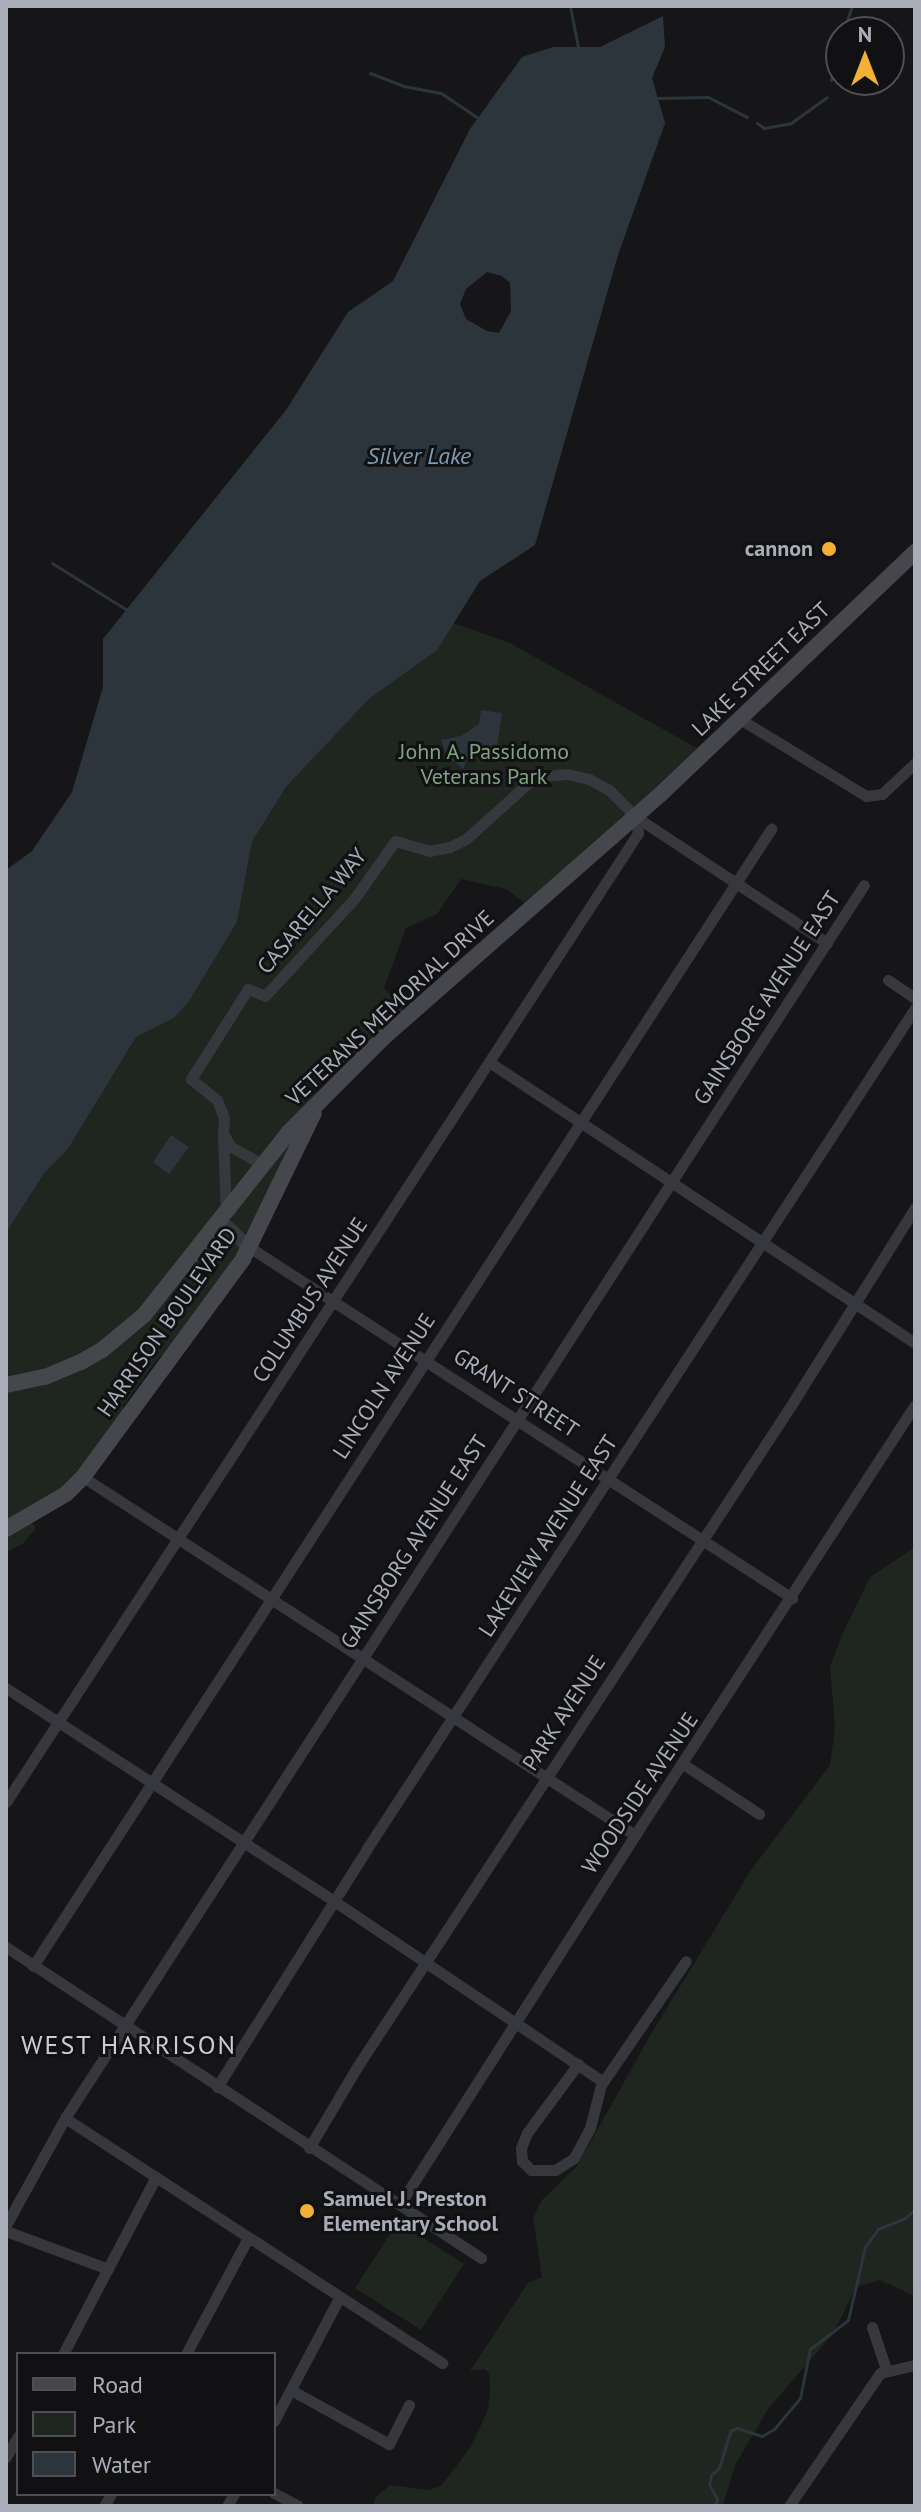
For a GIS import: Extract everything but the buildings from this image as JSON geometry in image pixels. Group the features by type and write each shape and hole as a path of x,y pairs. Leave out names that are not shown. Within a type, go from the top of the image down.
{"main road":[{"name":"LAKE STREET EAST","path":"636,817 915,552"},
{"name":"VETERANS MEMORIAL DRIVE","path":"6,1385 63,1371 102,1350 124,1333 171,1284 262,1164 383,1038 636,817"},
{"name":"HARRISON BOULEVARD","path":"6,1529 66,1494 83,1477 249,1247 318,1104"}],"street":[{"path":"740,719 866,796 875,798 915,763"},
{"name":"CASARELLA WAY","path":"223,1133 224,1118 217,1100 191,1079 248,989 265,996 354,899 395,841 429,851 450,847 466,839 527,784 544,776 567,774 589,779 609,790 636,817 827,943"},
{"name":"COLUMBUS AVENUE","path":"6,1802 638,833 636,817"},
{"name":"LINCOLN AVENUE","path":"33,1966 771,829"},
{"name":"GAINSBORG AVENUE EAST","path":"6,2228 65,2118 124,2025 864,885"},
{"path":"888,980 915,998"},
{"name":"LAKEVIEW AVENUE EAST","path":"217,2087 761,1240 915,1008"},
{"path":"489,1062 915,1343"},
{"path":"223,1133 238,1154 262,1164"},
{"path":"223,1133 223,1216"},
{"name":"PARK AVENUE","path":"309,2148 426,1962 915,1208"},
{"name":"GRANT STREET","path":"223,1216 249,1247 792,1598"},
{"name":"WOODSIDE AVENUE","path":"400,2204 915,1405"},
{"path":"83,1477 635,1835"},
{"path":"6,1688 516,2021 603,2082"},
{"path":"683,1764 759,1814"},
{"path":"6,1947 481,2258"},
{"path":"578,2064 527,2133 521,2148 525,2166 531,2170 555,2170 574,2158 590,2128 603,2082 686,1961"},
{"path":"65,2118 442,2363"},
{"path":"64,2352 156,2177"},
{"path":"6,2228 108,2269"},
{"path":"187,2352 248,2238"},
{"path":"276,2417 339,2298"},
{"path":"872,2327 886,2369"},
{"path":"789,2506 880,2373 886,2369 915,2365"},
{"path":"291,2390 389,2444 409,2405"},
{"path":"6,2457 16,2440"},
{"path":"276,2494 298,2506"}],"green space":[{"name":"John A. Passidomo Veterans Park","path":"453,623 510,643 700,750 526,904 506,889 461,879 437,914 406,928 384,988 404,1009 329,1076 136,1314 94,1347 45,1370 6,1379 6,1233 45,1172 68,1149 136,1037 174,1018 237,922 252,842 286,787 369,699 436,650"},
{"path":"296,1135 245,1233 233,1224 230,1216"},
{"path":"226,1232 240,1246 240,1251 168,1352 159,1357 123,1406 123,1413 75,1479 6,1521 6,1390 98,1359 217,1233"},
{"path":"31,1522 36,1528 23,1544 6,1552 6,1535"},
{"path":"915,1547 915,2296 880,2280 856,2287 833,2334 768,2409 735,2465 723,2506 373,2506 376,2497 390,2485 428,2490 441,2486 470,2448 488,2410 490,2390 489,2374 485,2369 470,2371 528,2283 542,2277 533,2217 542,2200 577,2166 651,2034 751,1870 830,1765 835,1728 830,1666 870,1577"},
{"path":"406,2227 464,2264 421,2330 355,2288 394,2228"}],"water":[{"name":"Silver Lake","path":"663,16 665,47 652,78 665,123 618,255 535,545 480,581 437,650 369,699 286,787 252,842 237,922 189,1001 174,1018 136,1037 68,1149 45,1172 6,1233 6,870 32,851 72,792 103,687 103,639 286,410 348,312 393,281 470,129 522,57 553,47 600,47","holes":["487,272 502,276 510,283 511,311 499,333 487,331 466,319 460,304 466,289"]},
{"path":"481,710 502,713 497,749 478,746 471,751 463,769 447,756 441,740 461,736 479,724"},
{"path":"171,1135 189,1147 169,1174 153,1162"}],"waterway":[{"path":"570,6 578,47"},
{"path":"849,16 852,6"},
{"path":"370,73 404,86 441,93 478,118"},
{"path":"655,98 708,97 747,117"},
{"path":"757,123 764,128 791,123 827,97"},
{"path":"52,563 127,610"},
{"path":"715,2506 717,2499 709,2484 711,2475 719,2468 730,2431 737,2428 762,2436 774,2429 800,2398 810,2349 848,2320 865,2247 878,2229 905,2218 915,2209"}],"place":[{"name":"cannon","path":"829,549"},
{"name":"Samuel J. Preston Elementary School","path":"307,2211"}],"district":[{"name":"WEST HARRISON","path":"129,2045"}]}
